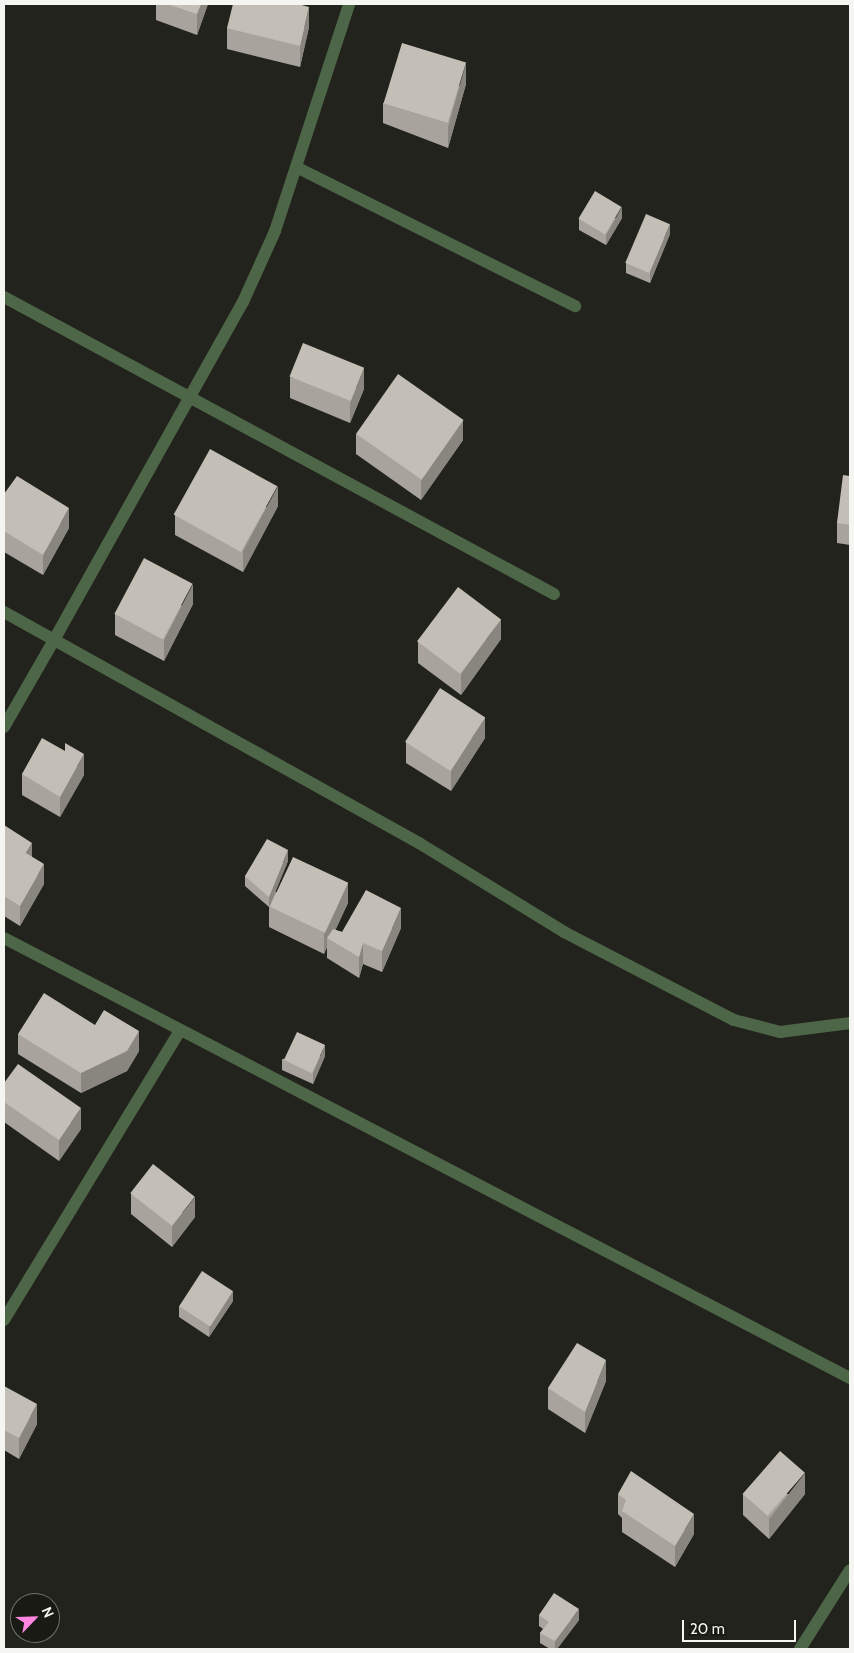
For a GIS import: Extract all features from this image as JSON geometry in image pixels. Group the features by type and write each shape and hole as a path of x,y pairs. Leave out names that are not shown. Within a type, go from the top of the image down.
{"street":[{"path":"4,727 54,640 186,399 243,302 275,231 348,4"},
{"path":"296,167 575,306"},
{"path":"4,297 186,399 554,594"},
{"path":"4,612 419,843 564,932 734,1020 780,1032 850,1023"},
{"path":"4,938 179,1032 850,1378"},
{"path":"4,1320 179,1032"},
{"path":"800,1649 850,1570"}],"building":[{"path":"167,4 201,4 197,14"},
{"path":"233,4 298,4 309,7 300,46 227,28"},
{"path":"402,43 466,63 448,123 384,103"},
{"path":"595,191 622,207 605,234 579,218"},
{"path":"646,214 670,224 649,273 625,263"},
{"path":"303,343 364,368 351,401 290,376"},
{"path":"398,374 464,420 422,480 356,434"},
{"path":"210,449 277,486 241,552 174,515"},
{"path":"843,475 850,476 850,525 837,523"},
{"path":"17,476 69,508 43,555 4,531 4,494"},
{"path":"144,558 193,584 163,639 114,614"},
{"path":"458,587 501,619 460,674 417,641"},
{"path":"440,688 485,717 450,771 405,742"},
{"path":"42,738 65,751 65,743 84,754 60,797 22,774"},
{"path":"4,825 32,843 26,853 44,864 20,906 4,896"},
{"path":"267,839 288,850 269,897 245,876"},
{"path":"293,857 348,883 325,933 270,907"},
{"path":"366,890 401,908 382,951 363,943 359,957 327,938 333,929 342,932"},
{"path":"44,993 95,1025 104,1010 139,1031 127,1051 81,1073 18,1034"},
{"path":"297,1032 325,1045 312,1073 284,1060"},
{"path":"18,1064 81,1108 59,1140 4,1102 4,1083"},
{"path":"153,1164 195,1197 172,1226 130,1193"},
{"path":"202,1271 233,1291 210,1326 179,1306"},
{"path":"577,1343 606,1360 585,1412 548,1388"},
{"path":"4,1386 37,1404 19,1438 4,1430"},
{"path":"780,1451 805,1473 768,1516 743,1494"},
{"path":"631,1471 694,1514 675,1546 622,1511 626,1500 618,1494"},
{"path":"554,1593 579,1609 555,1641 540,1633 549,1622 539,1615"}]}
